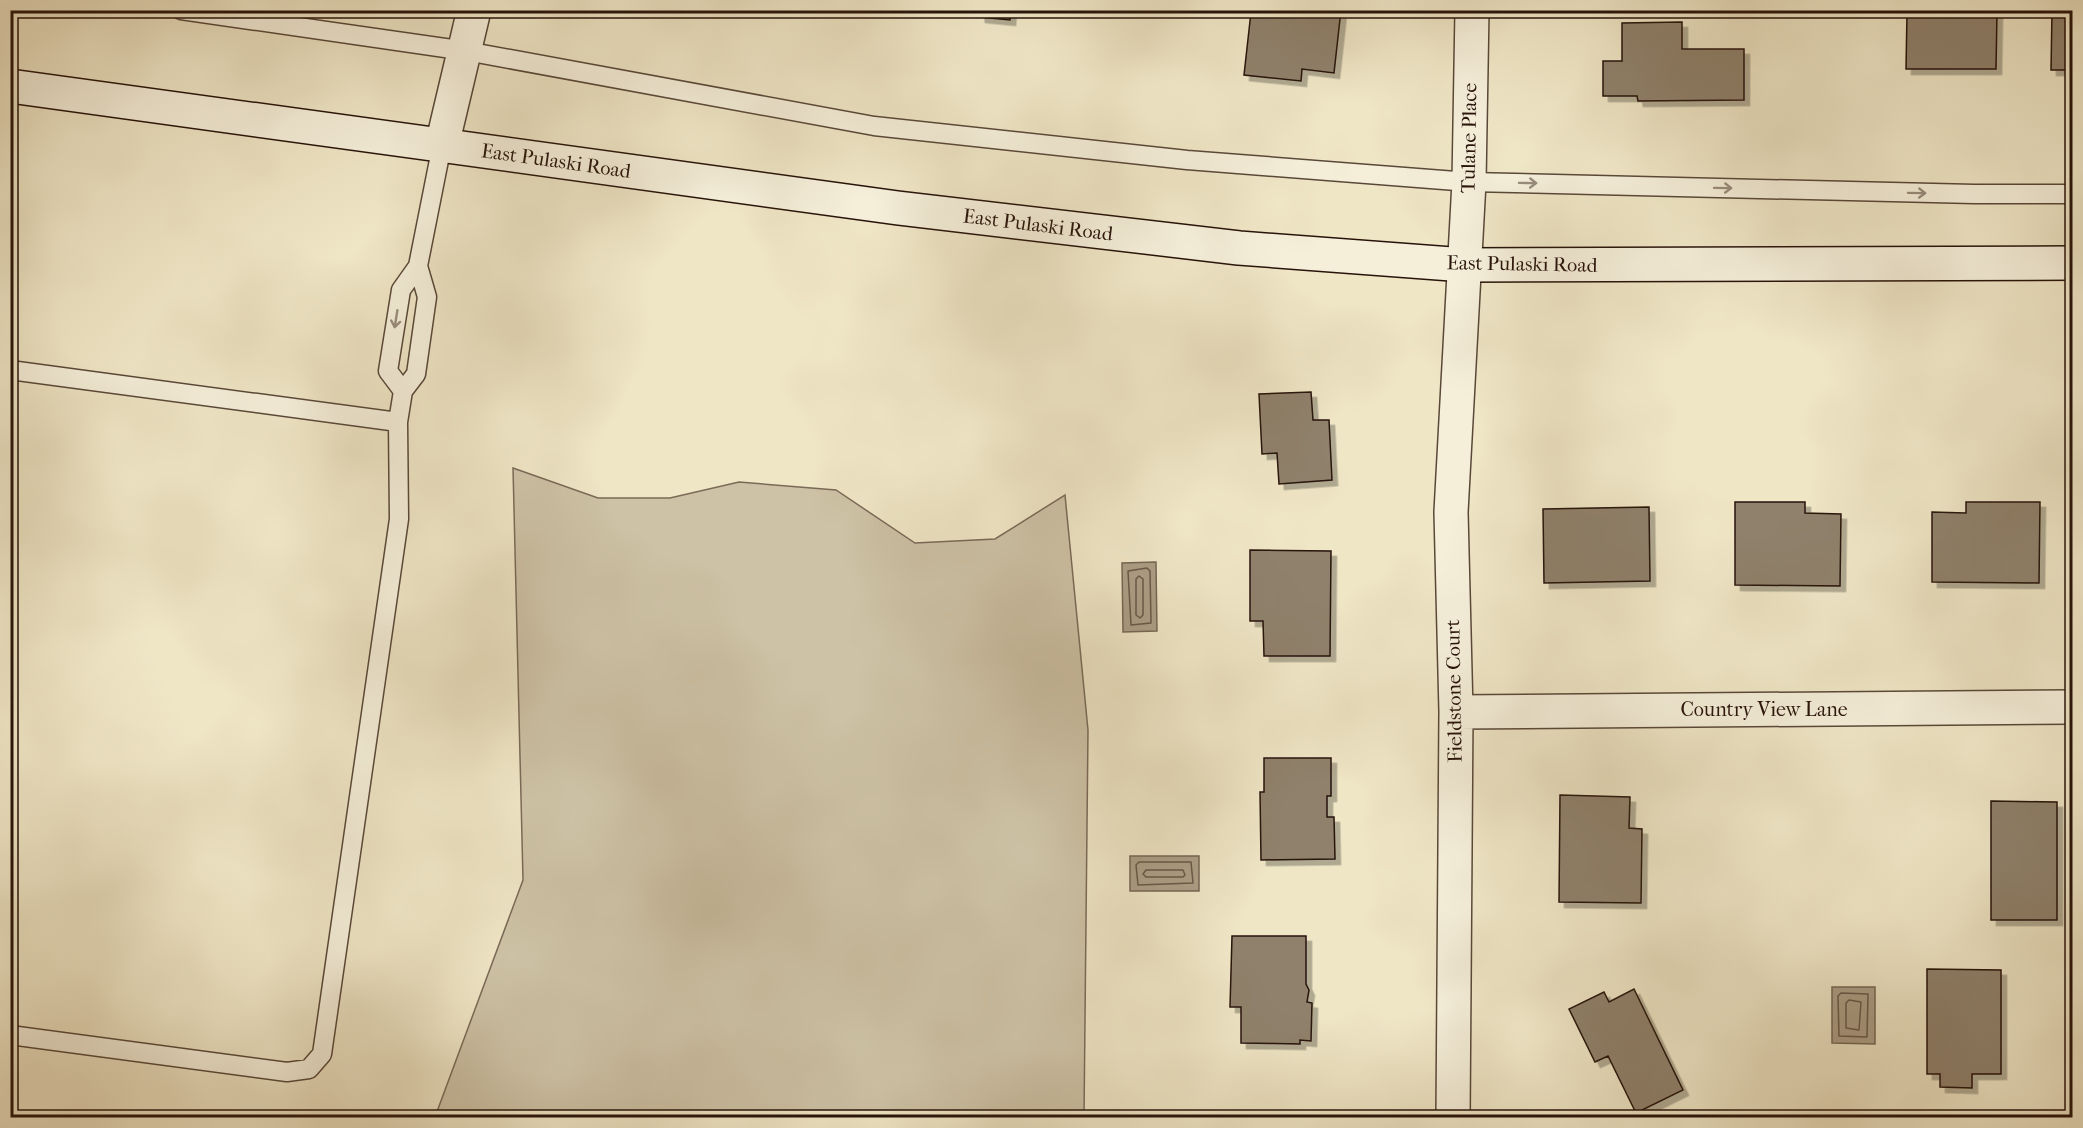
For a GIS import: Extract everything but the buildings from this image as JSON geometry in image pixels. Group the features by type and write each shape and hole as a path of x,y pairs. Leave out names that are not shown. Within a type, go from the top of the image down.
{"main road":[{"path":"442,145 474,10"},
{"name":"Tulane Place","path":"1465,265 1472,10"},
{"name":"East Pulaski Road","path":"10,86 898,208 1239,248 1465,265 2073,263"},
{"name":"Fieldstone Court","path":"1453,1118 1456,712 1451,512 1465,265"},
{"name":"Country View Lane","path":"1456,712 2073,707"}],"lane":[{"path":"181,10 466,51 874,126 1187,160 1469,182 1974,194 2073,194"},
{"path":"403,391 388,371 401,290 418,266 442,145"},
{"path":"10,1035 287,1072 309,1069 322,1054 399,519 398,422 403,391 416,374 427,297 418,266"},
{"path":"10,370 398,422"}],"shaded area":[{"path":"513,468 598,498 670,498 739,482 836,490 915,543 995,539 1065,495 1088,730 1084,1117 435,1117 523,880"}],"water":[{"path":"1156,562 1157,631 1123,632 1122,563"},
{"path":"1130,856 1199,856 1199,891 1130,891"},
{"path":"1832,987 1875,987 1875,1044 1832,1043"}]}
